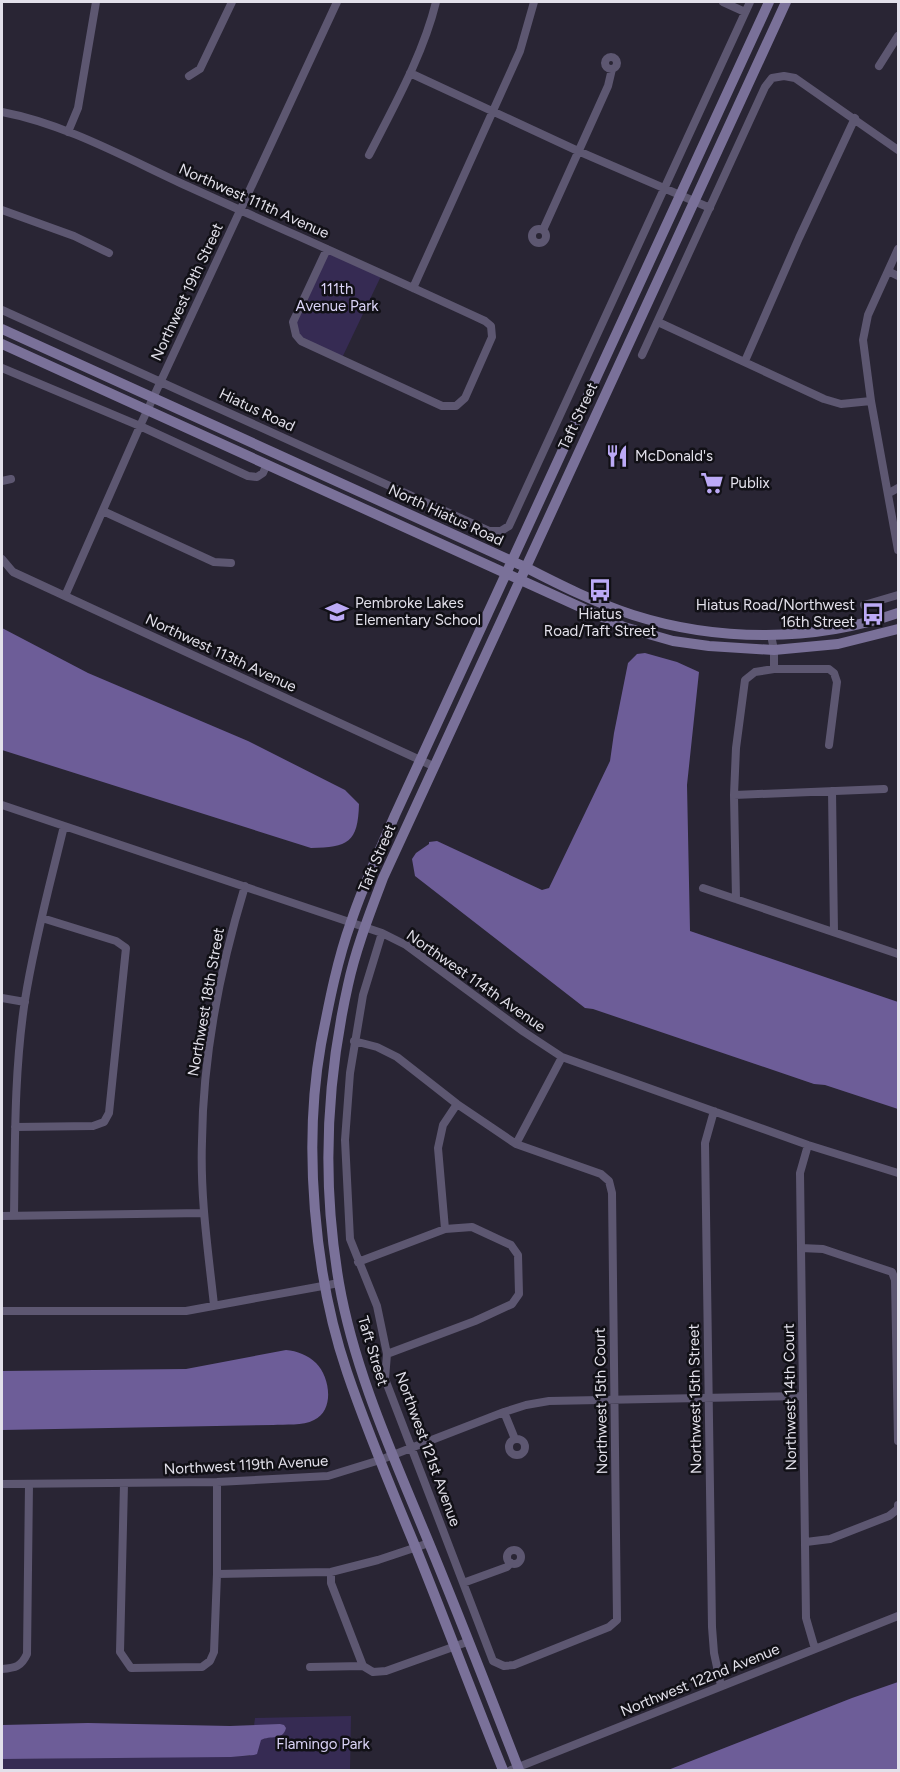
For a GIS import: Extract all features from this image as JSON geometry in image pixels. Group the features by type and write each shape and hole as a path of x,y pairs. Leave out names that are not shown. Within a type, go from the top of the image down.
{"street":[{"path":"68,132 78,108 96,2"},
{"path":"189,76 200,69 232,2"},
{"name":"Northwest 19th Street","path":"64,596 147,410 337,2"},
{"path":"369,155 410,73 431,22 436,2"},
{"path":"413,288 520,51 534,2"},
{"path":"723,2 745,12"},
{"name":"Taft Street","path":"501,531 509,526 750,2"},
{"name":"Taft Street","path":"503,1770 346,1371 325,1286 314,1185 315,1103 321,1046 335,979 351,921 420,760 770,2"},
{"name":"Taft Street","path":"516,1769 393,1455 361,1367 339,1283 332,1235 327,1142 336,1049 348,983 365,926 383,878 518,580 786,2"},
{"path":"879,66 898,36"},
{"path":"543,230 608,86 612,69"},
{"path":"410,73 578,152 710,208"},
{"path":"642,355 765,87 772,78 784,76 795,78 898,150"},
{"name":"Northwest 111th Avenue","path":"2,112 68,132 327,249 485,321 491,326 492,337 465,398 456,406 442,406 301,341 296,335 293,322 327,249"},
{"path":"745,361 855,118"},
{"path":"2,210 74,236 109,253"},
{"path":"898,249 868,315 864,339 871,401 898,550"},
{"path":"888,272 898,276"},
{"name":"Hiatus Road","path":"2,310 489,531 501,531"},
{"path":"658,322 824,399 841,404 871,401"},
{"name":"North Hiatus Road","path":"2,329 525,567 587,598 633,615 679,627 717,633 771,635 837,630 898,613"},
{"name":"North Hiatus Road","path":"2,344 624,627 673,640 709,646 774,650 838,644 898,629"},
{"path":"2,368 140,426 248,476 257,477 263,473 267,465"},
{"path":"599,373 612,380"},
{"path":"563,451 576,457"},
{"path":"2,481 10,479"},
{"path":"889,493 898,488"},
{"path":"103,511 214,562 231,563"},
{"path":"420,535 426,522"},
{"name":"Northwest 113th Avenue","path":"2,559 13,572 433,766"},
{"path":"864,605 898,595"},
{"path":"771,635 774,669"},
{"path":"736,899 734,795 736,748 745,680 755,672 774,669 820,668 834,673 837,682 829,745"},
{"path":"447,704 460,710"},
{"path":"734,795 884,789"},
{"path":"832,791 834,932"},
{"name":"Northwest 114th Avenue","path":"2,805 365,926 406,945 524,1032 562,1057 808,1145 898,1173"},
{"path":"14,1216 18,1066 25,1002 64,826"},
{"name":"Northwest 18th Street","path":"214,1305 203,1214 201,1141 210,1037 232,927 245,886"},
{"path":"703,888 898,954"},
{"path":"15,1127 93,1125 104,1122 109,1113 126,948 116,941 42,918"},
{"name":"Northwest 121st Avenue","path":"382,933 363,995 354,1041 345,1140 350,1239 377,1306 387,1354 385,1379 493,1661 504,1666 514,1665 609,1627 617,1620"},
{"path":"2,998 25,1002"},
{"path":"354,1041 377,1047 397,1056 457,1104 516,1144 562,1057"},
{"path":"315,1103 329,1105"},
{"path":"445,1229 438,1148 442,1125 457,1104"},
{"name":"Northwest 15th Street","path":"714,1111 705,1143 712,1627 714,1653 721,1686"},
{"name":"Northwest 15th Court","path":"516,1144 602,1174 609,1181 612,1192 617,1620"},
{"name":"Northwest 14th Court","path":"808,1145 800,1173 802,1396 806,1618 815,1649"},
{"path":"2,1216 203,1214"},
{"path":"358,1262 445,1229 472,1227 511,1245 518,1256 519,1294 512,1304 475,1321 387,1354"},
{"path":"801,1248 823,1249 892,1272 896,1280 898,1441"},
{"path":"2,1311 186,1311 339,1283"},
{"name":"Northwest 119th Avenue","path":"2,1484 217,1482 328,1476 380,1460 504,1412 549,1401 802,1396"},
{"path":"504,1412 515,1439"},
{"path":"124,1484 120,1652 131,1668 202,1667 210,1661 214,1652 217,1482"},
{"path":"2,1668 14,1668 22,1664 27,1654 29,1484"},
{"path":"806,1542 830,1539 889,1516 898,1507"},
{"path":"217,1574 331,1572 378,1560 429,1543"},
{"path":"463,1583 507,1567 511,1563"},
{"path":"331,1572 331,1583 363,1666"},
{"name":"Northwest 122nd Avenue","path":"516,1769 898,1616"},
{"path":"310,1667 363,1666 373,1672 386,1671 467,1642"}],"green space":[{"name":"111th Avenue Park","path":"327,249 382,274 341,360 301,341 293,322"},
{"name":"Flamingo Park","path":"351,1716 350,1770 2,1770 2,1759 250,1756 255,1718"}],"shaded area":[{"path":"2,628 88,673 248,741 345,790 359,804 353,835 342,844 311,848 2,750"},
{"path":"645,653 677,662 699,672 687,785 690,931 898,1002 898,1109 825,1085 814,1084 585,1008 415,876 412,859 429,842 437,841 542,890 549,888 610,761 628,663 637,654"},
{"path":"286,1350 298,1352 309,1358 316,1363 325,1376 328,1401 321,1415 310,1422 273,1425 2,1430 2,1371 186,1369"},
{"path":"898,1682 898,1770 668,1770 852,1698"},
{"path":"88,1723 230,1726 280,1724 286,1728 282,1735 261,1740 257,1754 254,1755 2,1759 2,1725"}],"place":[{"name":"McDonald's","path":"617,456"},
{"name":"Publix","path":"712,483"},
{"name":"Hiatus Road/Taft Street","path":"600,590"},
{"name":"Pembroke Lakes Elementary School","path":"337,612"},
{"name":"Hiatus Road/Northwest 16th Street","path":"873,614"}]}
